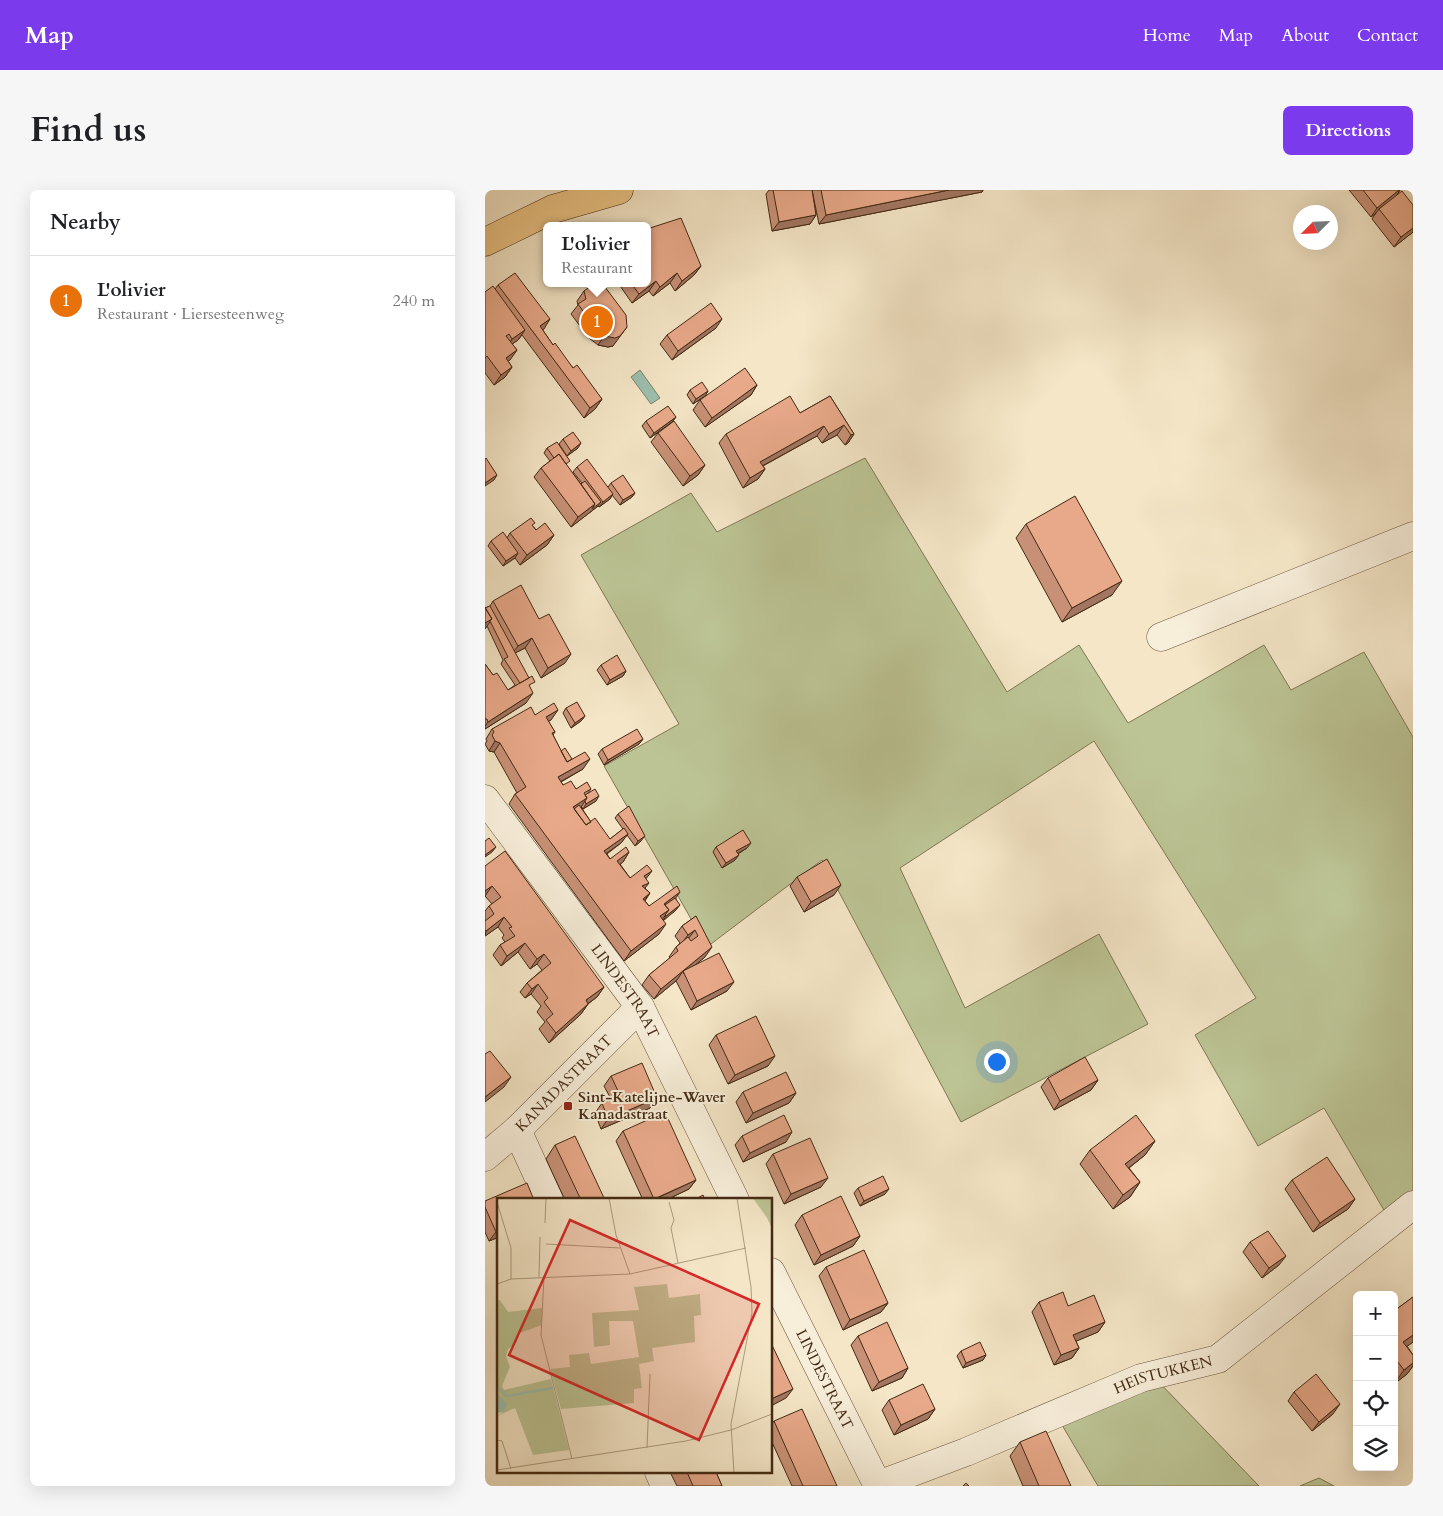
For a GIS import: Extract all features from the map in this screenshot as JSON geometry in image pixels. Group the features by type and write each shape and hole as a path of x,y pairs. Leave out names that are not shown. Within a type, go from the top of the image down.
{"main road":[{"path":"485,242 553,209 619,190"}],"street":[{"path":"1161,637 1413,536"},
{"name":"LINDESTRAAT","path":"485,799 640,1007 734,1198"},
{"name":"KANADASTRAAT","path":"485,1157 517,1130 640,1007"},
{"path":"517,1130 548,1198"},
{"name":"HEISTUKKEN","path":"878,1486 966,1452 1141,1378 1218,1359 1413,1205"},
{"name":"LINDESTRAAT","path":"773,1276 878,1486"},
{"path":"660,1474 665,1486"}],"shaded area":[{"path":"640,370 660,398 651,404 631,377"},
{"path":"865,458 1007,692 1079,645 1128,723 1264,645 1291,690 1364,652 1413,737 1413,1197 1388,1217 1324,1108 1258,1146 1195,1035 1256,998 1094,741 900,868 965,1008 1099,934 1148,1024 961,1122 822,860 707,947 604,766 679,724 581,555 691,493 717,532"},
{"path":"1155,1378 1259,1486 1098,1486 1059,1420"},
{"path":"1319,1478 1334,1486 1300,1486"}],"building":[{"path":"773,190 812,190 816,215 779,222"},
{"path":"821,190 949,190 826,215"},
{"path":"1363,190 1399,190 1377,208"},
{"path":"1402,191 1413,205 1413,228 1401,237 1379,209"},
{"path":"681,218 701,266 682,281 677,273 660,287 656,281 651,285 651,228"},
{"path":"515,273 550,319 540,326 553,345 555,343 573,368 577,365 602,399 590,408 498,285"},
{"path":"493,286 525,330 512,339 509,334 506,336 517,350 506,358 512,367 501,375 487,356 485,358 485,292"},
{"path":"590,287 605,287 626,315 627,327 620,336 615,338 604,336 596,329 578,304 586,299 584,291"},
{"path":"634,287 648,287 639,294"},
{"path":"711,303 722,319 678,351 667,335"},
{"path":"745,368 757,385 712,418 700,400"},
{"path":"702,382 708,391 696,399 690,390"},
{"path":"790,396 800,413 830,396 854,434 851,435 844,425 829,434 824,426 760,462 765,469 750,478 726,434"},
{"path":"668,406 676,417 654,433 646,421"},
{"path":"674,421 705,465 690,476 658,433"},
{"path":"573,432 581,443 571,451 563,439"},
{"path":"557,442 570,461 566,464 559,454 554,458 547,448"},
{"path":"559,454 595,504 578,517 541,468"},
{"path":"485,459 497,475 485,483"},
{"path":"587,459 613,494 603,502 577,467"},
{"path":"623,475 635,493 623,500 611,483"},
{"path":"585,481 601,502 592,509 595,504 581,484"},
{"path":"1075,496 1122,581 1072,608 1026,524"},
{"path":"531,518 535,523 532,525 536,530 545,523 554,535 527,555 510,533"},
{"path":"503,532 518,553 506,561 491,541"},
{"path":"521,585 539,619 549,614 571,654 548,668 532,638 518,646 493,601"},
{"path":"490,606 529,678 520,683 504,659 508,657 490,621 492,619 485,608"},
{"path":"485,607 492,619 485,623"},
{"path":"617,655 626,671 610,680 601,665"},
{"path":"485,664 493,675 497,673 508,690 532,676 535,682 529,685 533,693 488,722 485,719"},
{"path":"577,702 585,716 575,723 566,708"},
{"path":"554,703 558,710 546,717 555,732 552,733 567,762 585,752 590,759 558,777 563,785 571,781 576,789 587,782 591,789 584,793 587,798 573,807 586,825 595,818 610,839 624,828 628,834 604,851 610,859 626,847 629,852 617,861 630,878 647,865 652,871 644,876 649,883 642,886 650,893 643,899 649,906 677,886 680,892 664,904 669,910 660,916 666,924 631,951 515,794 526,787 500,743 495,741 492,735 494,732 492,729 531,707 535,715"},
{"path":"637,729 643,739 608,760 602,749"},
{"path":"565,748 572,759 567,762 561,751"},
{"path":"595,789 599,796 586,804 587,798 585,795"},
{"path":"579,805 591,822 586,825 574,809"},
{"path":"629,806 645,836 638,841 618,814"},
{"path":"743,830 751,843 736,851 739,855 726,863 716,847"},
{"path":"489,838 496,847 485,855 485,841"},
{"path":"505,851 604,987 586,1000 588,1004 556,1033 546,1020 553,1014 544,1002 548,998 538,984 532,989 527,983 551,963 544,954 537,959 525,943 507,956 500,945 515,936 509,928 512,927 504,917 485,930 485,921 494,914 489,906 501,897 492,886 485,891 485,866"},
{"path":"827,859 841,885 811,902 797,877"},
{"path":"675,898 680,905 666,916 669,910 665,905"},
{"path":"696,916 712,947 661,989 649,975 678,951 676,947 688,937 691,941 698,936 695,930 688,935 682,926"},
{"path":"719,953 734,982 697,1001 683,971"},
{"path":"756,1016 775,1056 735,1075 716,1035"},
{"path":"490,1051 511,1077 485,1097 485,1054"},
{"path":"1085,1057 1098,1080 1060,1101 1048,1078"},
{"path":"642,1063 657,1098 608,1119 602,1103 620,1095 611,1076"},
{"path":"786,1072 796,1093 753,1113 743,1092"},
{"path":"665,1112 696,1180 654,1198 623,1131"},
{"path":"784,1115 792,1132 750,1153 742,1136"},
{"path":"1136,1115 1155,1141 1125,1164 1140,1182 1123,1195 1090,1150"},
{"path":"575,1136 604,1198 580,1198 555,1145"},
{"path":"810,1138 828,1178 791,1194 773,1154"},
{"path":"1327,1157 1355,1199 1320,1223 1292,1180"},
{"path":"883,1176 889,1189 864,1201 858,1188"},
{"path":"527,1183 533,1198 497,1198 496,1232 485,1207 485,1201"},
{"path":"841,1196 860,1236 821,1255 802,1215"},
{"path":"1268,1231 1286,1256 1269,1268 1250,1242"},
{"path":"864,1250 888,1303 850,1320 826,1267"},
{"path":"1063,1292 1068,1306 1094,1295 1105,1322 1073,1335 1079,1348 1061,1355 1039,1302"},
{"path":"1413,1297 1413,1335 1403,1342 1413,1355 1413,1363 1404,1370 1398,1362 1398,1308"},
{"path":"887,1322 908,1368 879,1382 858,1336"},
{"path":"980,1342 986,1355 966,1363 961,1351"},
{"path":"773,1347 793,1389 773,1398"},
{"path":"1316,1374 1340,1404 1319,1422 1294,1392"},
{"path":"923,1384 935,1409 901,1425 889,1400"},
{"path":"802,1409 837,1486 803,1486 774,1421"},
{"path":"1046,1431 1071,1486 1039,1486 1020,1442"},
{"path":"688,1474 717,1474 722,1486 693,1486"}],"place":[{"name":"L'olivier","path":"597,322"},
{"name":"Sint-Katelijne-Waver Kanadastraat","path":"568,1106"}]}
